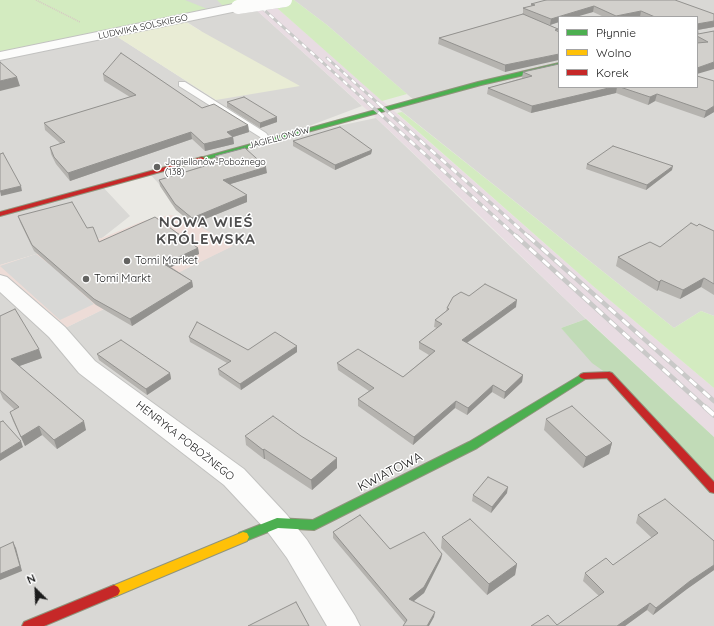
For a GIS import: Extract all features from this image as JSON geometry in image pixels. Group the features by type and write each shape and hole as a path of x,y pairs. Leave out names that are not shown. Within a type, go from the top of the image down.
{"street":[{"name":"LUDWIKA SOLSKIEGO","path":"0,56 238,7 286,0"},
{"name":"JAGIELLONÓW","path":"0,214 480,83 558,65"},
{"name":"HENRYKA POBOŻNEGO","path":"0,281 56,332 88,367 234,477 277,523 297,548 344,626"},
{"name":"KWIATOWA","path":"29,626 277,523 314,525 473,445 584,376 609,375 714,489"}],"lane":[{"path":"182,84 263,135 268,141"}],"path":[{"path":"36,0 106,35"}],"shaded area":[{"path":"185,0 217,0 225,8 210,10"},
{"path":"245,0 268,0 593,286 714,388 714,437 562,296 376,118"},
{"path":"294,0 714,0 714,316 701,311 674,328 395,106 415,101 327,25"},
{"path":"250,4 362,106 272,140 376,118 586,319 561,328 609,375 714,489 714,626 0,626 0,281 57,332 232,246 184,217 171,203 159,184 149,173 102,186 130,216 102,238 43,252 0,265 0,56 113,34 216,100 201,31 182,19"},
{"path":"170,215 184,217 233,246 57,332 0,281 0,265 43,252 102,238 143,221"},
{"path":"36,254 94,304 60,320 0,266"}],"green space":[{"path":"0,0 245,0 250,4 0,56"},
{"path":"268,0 294,0 327,25 407,94 382,101"},
{"path":"181,19 300,86 216,100 113,34"},
{"path":"402,112 674,328 701,311 714,316 714,388 593,286 397,113"},
{"path":"586,319 714,437 714,489 609,375 592,363 561,328"}],"building":[{"path":"546,0 675,0 714,14 714,21 698,24 698,16 653,16 641,11 616,16 594,6 551,19 523,8 535,5 531,4"},
{"path":"523,14 558,29 555,30 558,32 558,54 505,65 439,38"},
{"path":"714,31 714,62 698,68 698,43 708,42 698,37 698,34"},
{"path":"121,53 202,108 214,104 248,125 227,132 233,137 204,144 191,132 68,173 54,157 50,147 65,142 44,123 136,95 103,74"},
{"path":"0,62 17,77 0,81"},
{"path":"558,64 558,88 609,88 532,106 488,88 532,76 523,72"},
{"path":"698,76 714,81 714,106 706,111 657,94 650,97 623,88 698,88"},
{"path":"244,97 277,117 260,123 227,102"},
{"path":"340,127 372,150 335,165 293,141"},
{"path":"613,146 673,166 647,185 587,164"},
{"path":"245,148 266,167 223,180 247,195 192,218 175,204 159,180 221,161 215,156"},
{"path":"3,153 21,186 0,191 0,154"},
{"path":"72,202 87,228 93,227 99,242 155,217 198,248 164,264 192,281 130,319 94,299 32,245 18,216"},
{"path":"691,223 697,226 699,224 714,231 714,284 704,278 683,290 661,280 659,282 618,257 650,242 660,247"},
{"path":"485,284 517,300 462,340 523,375 505,392 493,385 468,408 456,401 414,437 358,399 374,388 337,363 358,349 403,377 435,351 419,342 442,324 435,320 449,309 447,308 453,297 461,292 469,296"},
{"path":"15,309 39,349 11,359 84,421 54,440 39,426 21,437 10,412 19,407 0,390 0,316"},
{"path":"197,322 248,350 275,332 297,346 240,384 218,369 231,361 189,337"},
{"path":"121,340 170,373 146,389 97,354"},
{"path":"572,406 612,443 586,457 546,419"},
{"path":"273,416 301,436 337,458 311,480 264,449 263,450 245,436"},
{"path":"3,421 21,441 0,454 0,422"},
{"path":"488,477 508,487 492,507 473,495"},
{"path":"665,499 714,541 714,565 690,581 656,608 650,603 617,626 531,626 548,615 557,625 604,592 585,573 606,558 613,565 658,533 638,515"},
{"path":"360,515 390,549 424,532 442,554 424,587 409,599 435,612 427,626 403,626 407,620 333,532"},
{"path":"470,519 517,564 489,584 442,537"},
{"path":"13,542 20,566 0,574 0,548"},
{"path":"296,602 309,626 248,626"}],"railway":[{"path":"253,0 369,104"},
{"path":"327,58 379,104"},
{"path":"368,103 517,237"},
{"path":"378,103 529,237"},
{"path":"516,236 706,408"},
{"path":"528,236 714,401"},
{"path":"705,407 714,415"}],"traffic: fast":[{"path":"202,159 480,83 558,65"},
{"path":"243,537 277,523 314,525 473,445 584,376"}],"traffic: slow":[{"path":"114,591 243,537"}],"traffic: jam":[{"path":"0,214 202,159"},
{"path":"584,376 609,375 714,489"},
{"path":"29,626 114,591"}],"place":[{"name":"Jagiellonów-Pobożnego (138)","path":"157,167"},
{"name":"Tomi Market","path":"127,261"},
{"name":"Tomi Markt","path":"86,279"}],"district":[{"name":"NOWA WIEŚ KRÓLEWSKA","path":"206,230"}]}
